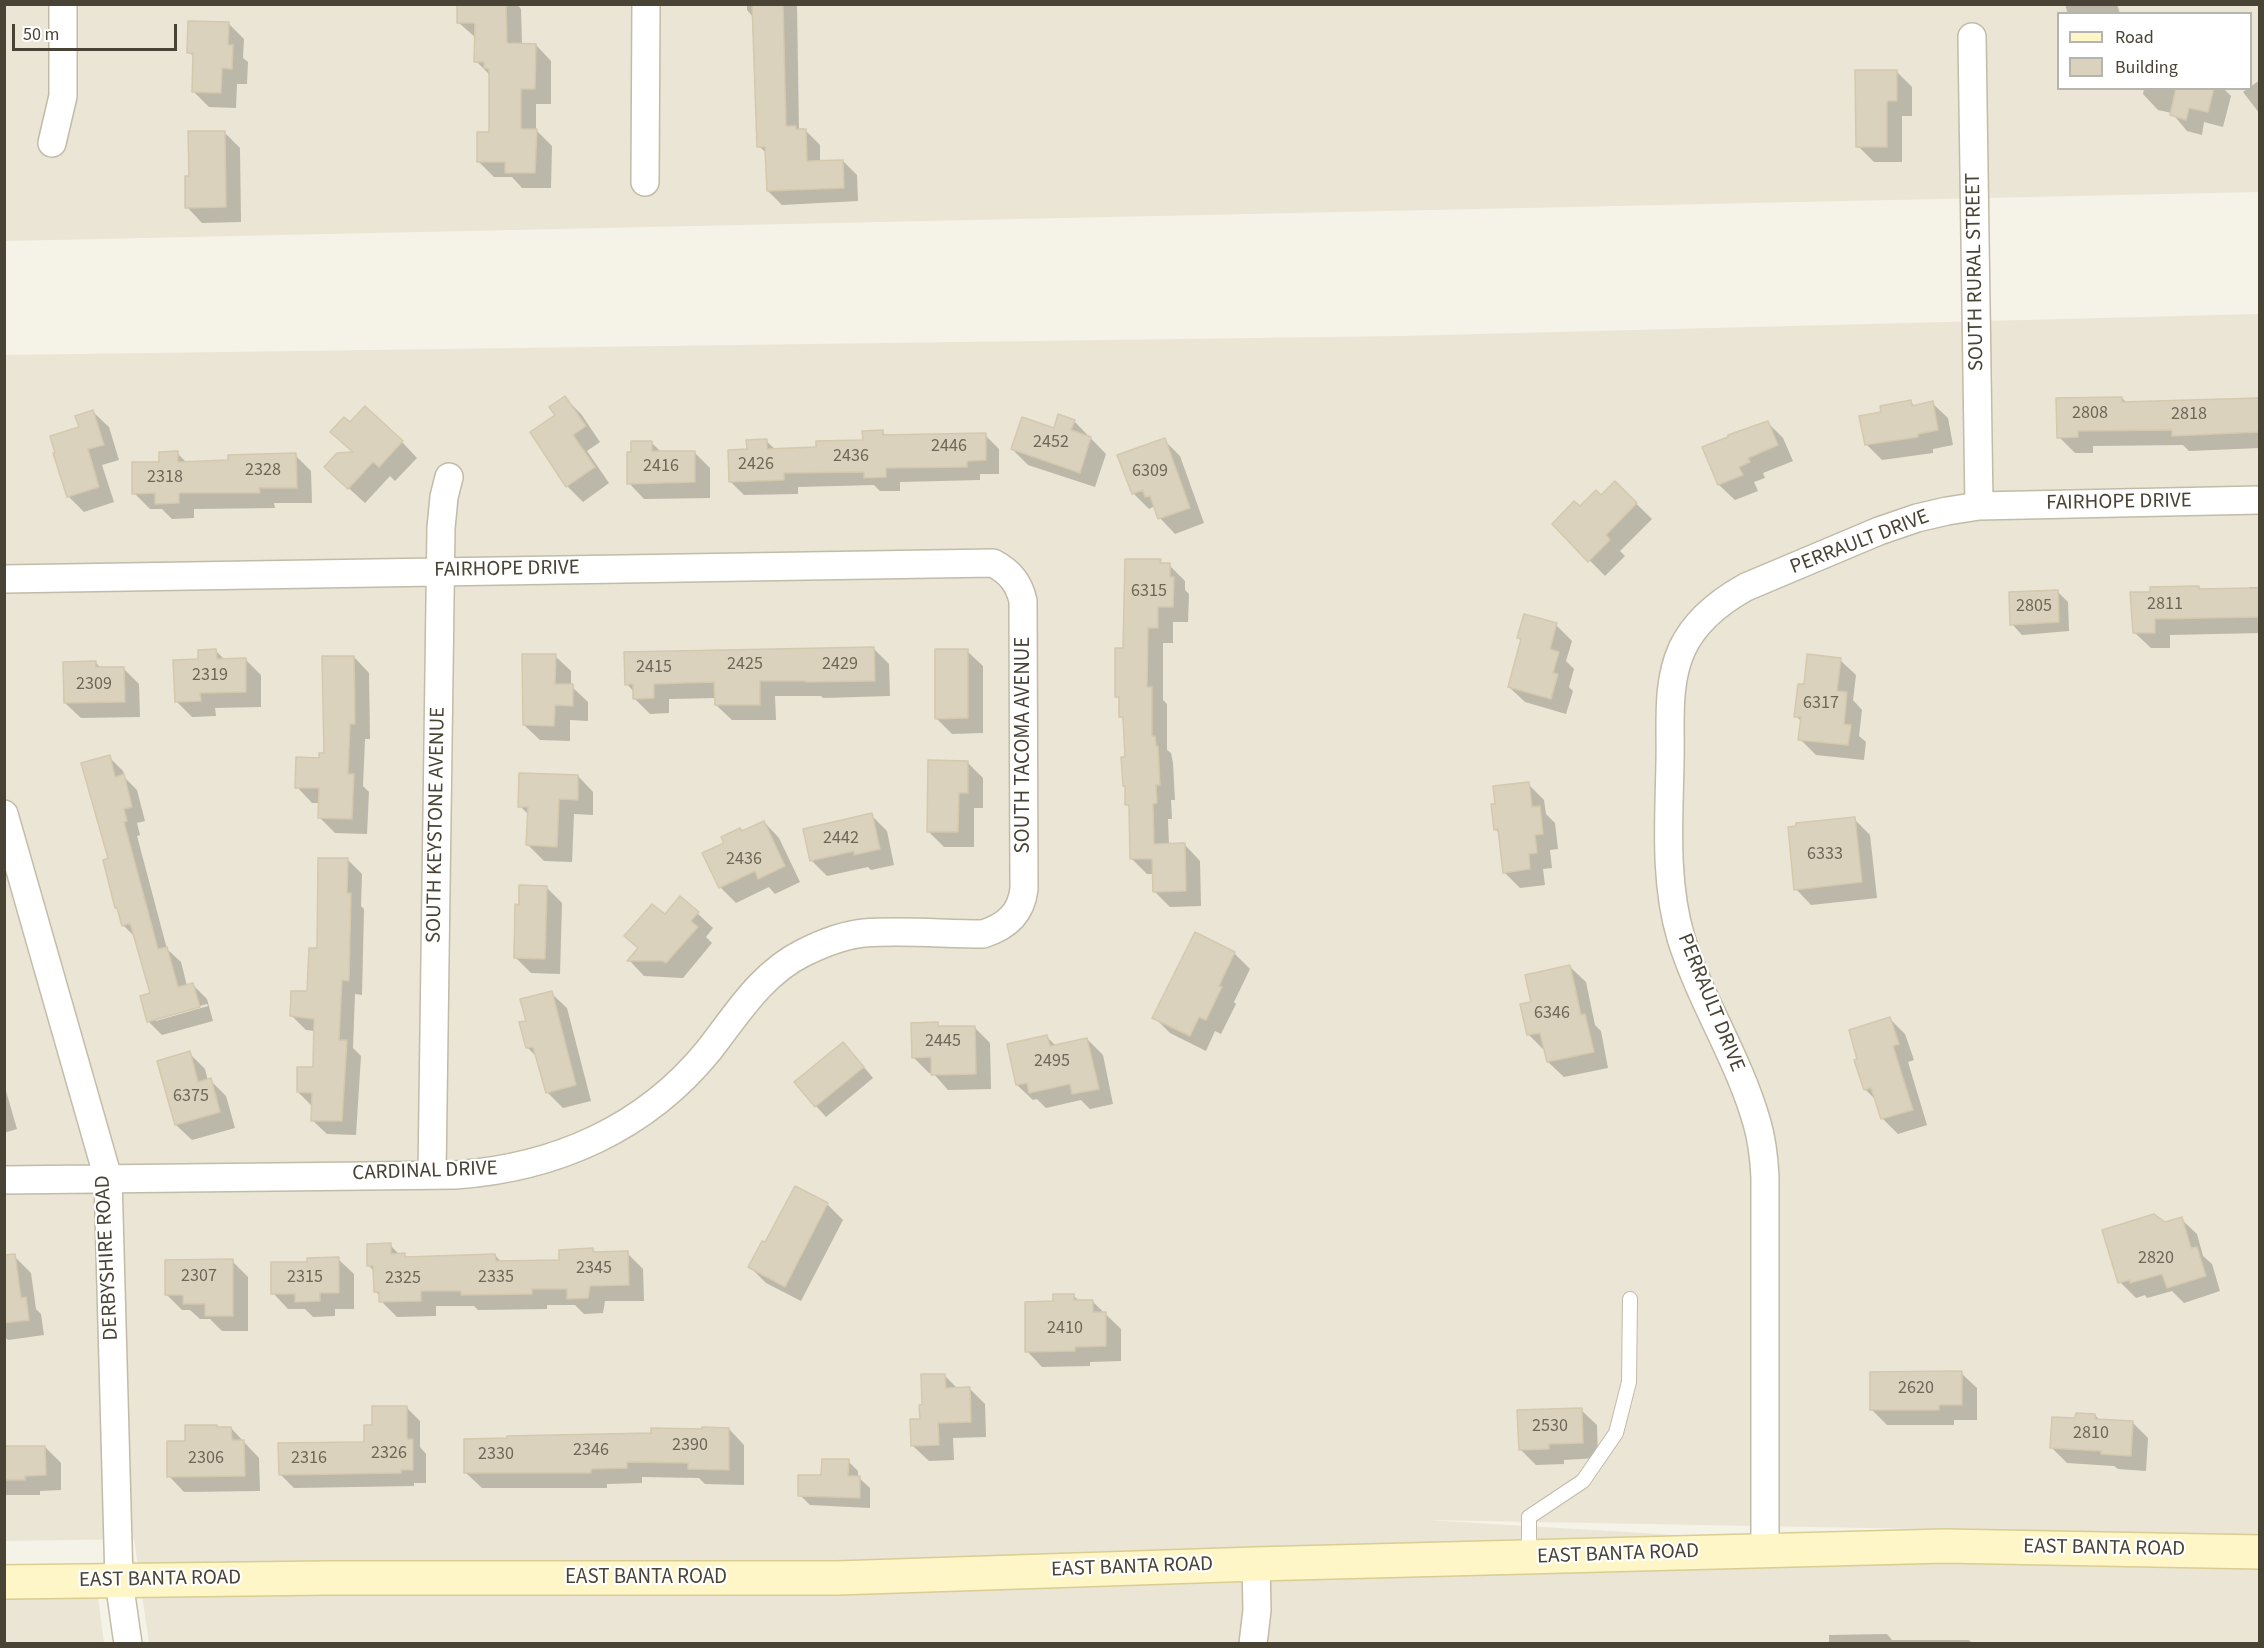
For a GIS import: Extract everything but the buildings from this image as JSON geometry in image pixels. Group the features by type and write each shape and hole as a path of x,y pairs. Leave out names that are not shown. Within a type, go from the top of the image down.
{"street":[{"path":"52,143 63,96 63,4"},
{"path":"645,182 646,4"},
{"name":"SOUTH RURAL STREET","path":"1972,37 1979,506"},
{"name":"SOUTH KEYSTONE AVENUE","path":"432,1175 441,516 449,477"},
{"name":"FAIRHOPE DRIVE","path":"1979,506 2259,500"},
{"name":"PERRAULT DRIVE","path":"1765,1551 1764,1165 1762,1143 1751,1104 1681,938 1674,907 1669,844 1673,679 1682,649 1692,633 1704,616 1728,597 1746,587 1893,526 1927,516 1979,506"},
{"name":"FAIRHOPE DRIVE","path":"4,579 987,562 1001,567 1006,572"},
{"name":"SOUTH TACOMA AVENUE","path":"1006,572 1019,586 1023,608 1024,889 1020,905 1010,920"},
{"name":"DERBYSHIRE ROAD","path":"4,814 108,1178 119,1581 128,1644"},
{"name":"CARDINAL DRIVE","path":"4,1180 476,1174 537,1163 586,1145 640,1114 687,1073 708,1051 755,990 770,975 804,952 863,933 983,934 997,930 1010,920"},
{"name":"EAST BANTA ROAD","path":"4,1582 327,1578 837,1578 1256,1564 1945,1546 2259,1552"},
{"path":"1253,1644 1257,1610 1256,1564"}],"lane":[{"path":"1529,1558 1529,1517 1583,1481 1616,1433 1629,1382 1630,1299"}],"shaded area":[{"path":"4,5 2259,5 2259,192 5,241"},
{"path":"2259,314 2259,1535 1426,1520 2259,1570 2259,1643 149,1643 134,1539 5,1541 4,355 1402,336"},
{"path":"98,1597 104,1643 5,1643 4,1599"}]}
